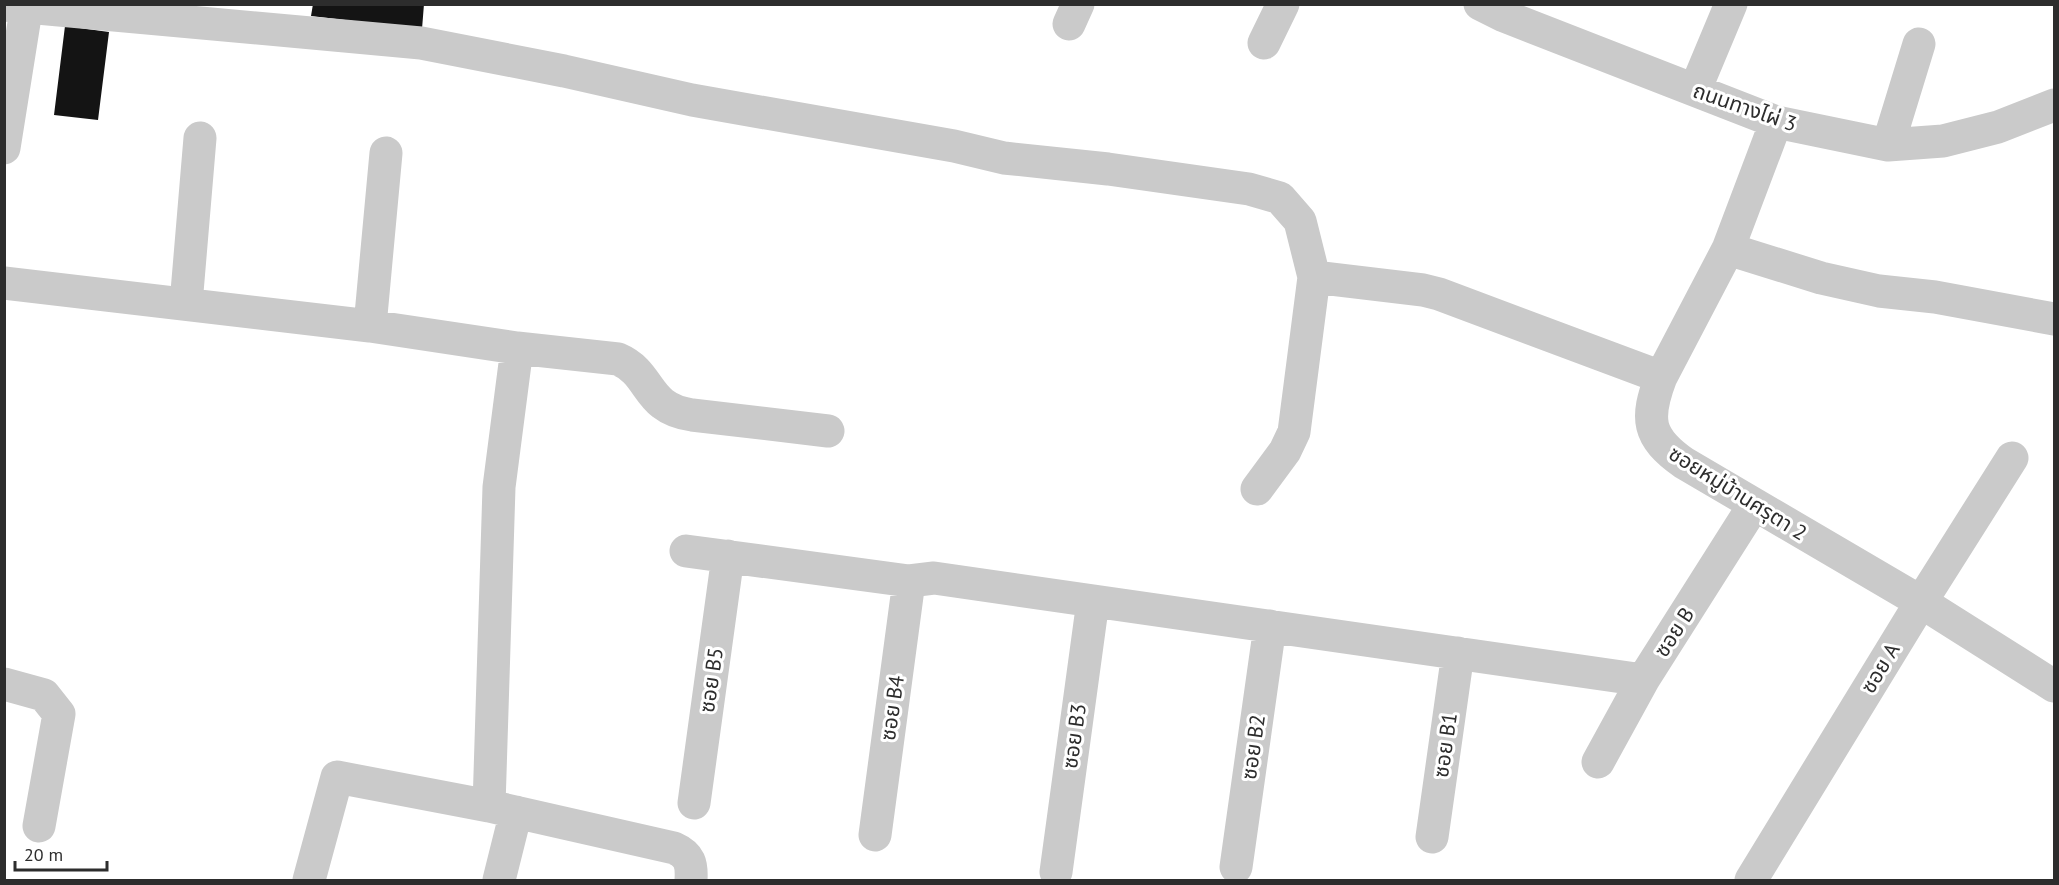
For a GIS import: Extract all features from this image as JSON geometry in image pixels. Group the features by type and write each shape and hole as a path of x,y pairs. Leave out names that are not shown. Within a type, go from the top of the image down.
{"street":[{"path":"1264,43 1283,4"},
{"path":"1695,90 1731,4"},
{"path":"4,148 20,5 421,43 564,71 692,100 954,146 995,156 1249,189 1280,198 1300,221 1314,277 1294,432 1285,452 1257,489"},
{"name":"ถนนทางไผ่ 3","path":"1498,8 1776,122 1888,145 1943,141 1998,127 2055,105"},
{"path":"1888,145 1920,44"},
{"name":"ซอยหมู่บ้านศรุตา 2","path":"1776,122 1728,249 1661,377 1651,411 1652,427 1659,442 1684,463 1920,602 2055,686"},
{"path":"186,304 200,138"},
{"path":"370,326 386,153"},
{"path":"1728,249 1821,278 1879,291 1935,297 2055,319"},
{"path":"1314,277 1424,290 1439,294 1661,377"},
{"path":"4,283 370,326 517,348 618,359 628,363 636,371 664,406 681,414 828,431"},
{"path":"499,880 502,809 499,487 517,348"},
{"name":"ซอย A","path":"1751,880 1920,602 2012,459"},
{"name":"ซอย B","path":"1598,762 1643,680 1754,505"},
{"path":"686,550 909,580 934,578 1643,680"},
{"name":"ซอย B5","path":"694,803 728,556"},
{"name":"ซอย B4","path":"874,835 909,580"},
{"name":"ซอย B3","path":"1056,872 1093,601"},
{"name":"ซอย B2","path":"1236,867 1270,626"},
{"name":"ซอย B1","path":"1432,837 1458,653"},
{"path":"4,684 44,695 59,714 39,826"},
{"path":"309,880 337,777 502,809 674,849 684,853 690,860 691,880"}],"building":[{"path":"313,4 424,4 422,29 311,16"},
{"path":"65,26 109,32 98,120 54,115"}]}
